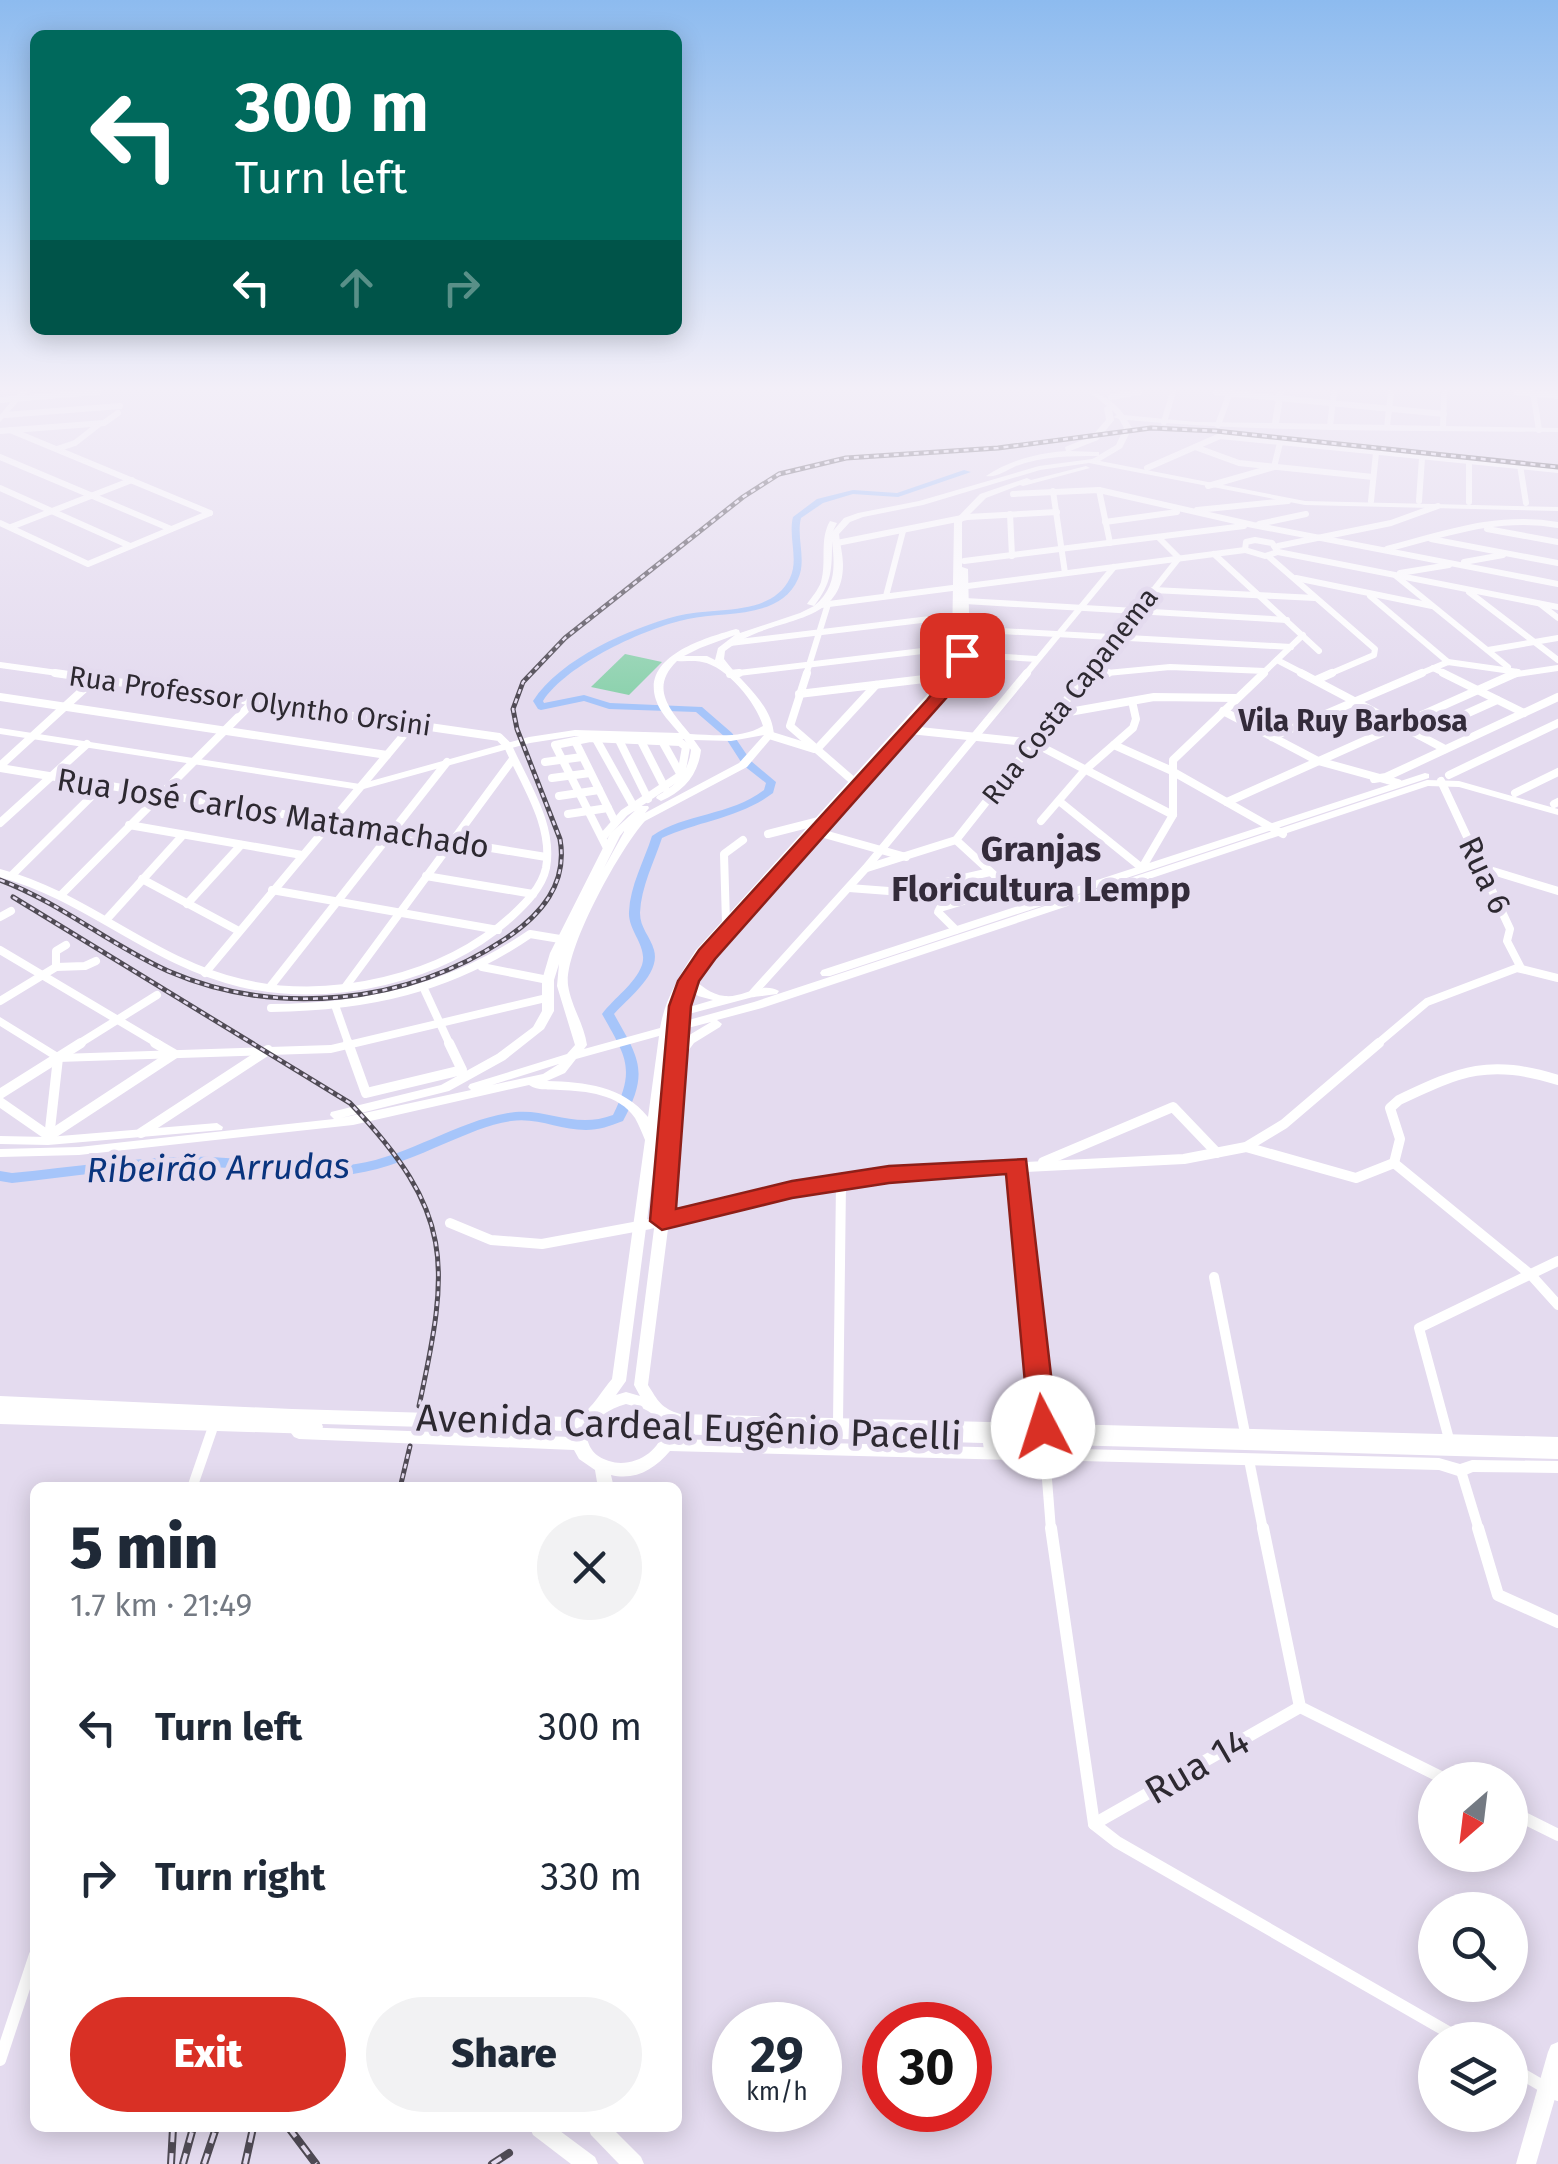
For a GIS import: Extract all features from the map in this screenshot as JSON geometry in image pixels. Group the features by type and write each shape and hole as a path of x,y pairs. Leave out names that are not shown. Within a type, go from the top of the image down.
{"highway":[{"name":"Avenida Cardeal Eugênio Pacelli","path":"0,1404 292,1421 1558,1452"},
{"path":"114,1413 215,1404 594,1410"},
{"path":"114,1413 212,1430"},
{"name":"Avenida Cardeal Eugênio Pacelli","path":"0,1416 114,1413"},
{"path":"975,1425 1078,1438"},
{"name":"Avenida Cardeal Eugênio Pacelli","path":"906,1438 991,1445 1558,1464"},
{"path":"991,1445 1044,1454"}],"main road":[{"path":"7,1153 72,1151 322,1126 517,1085 561,1070 581,1045 580,1032 564,1000 562,976 568,941 615,834 631,817 685,782 696,760 696,750 660,697 661,678 672,662 696,646 812,604 823,589 830,563 826,530 840,518 939,493"},
{"path":"729,673 719,655 728,643 825,605 841,557 836,531 852,517 962,493"},
{"path":"856,785 956,676 965,629 961,615 965,601 960,587 963,518 983,496 991,493"},
{"path":"633,1482 639,1468 661,1455 670,1435 642,1385 678,1058 674,1015 707,954 949,676 960,651 963,518 1001,493"},
{"path":"1248,493 1288,501 1558,508"},
{"path":"1254,493 1290,499 1526,503 1558,508"},
{"path":"672,662 708,658 729,673 759,703 766,739"},
{"path":"639,738 664,730 673,717"},
{"path":"0,731 360,786 507,743 575,734 731,738 754,734 784,741"},
{"path":"445,1088 530,1037 546,1018 548,980 629,832 642,819 732,772 766,739"},
{"path":"1447,780 1557,806"},
{"path":"674,1015 732,1006 762,993 1193,856 1266,826 1400,782 1447,780 1557,806"},
{"path":"0,1140 330,1117 445,1088 732,1006 1142,868 1283,834 1400,782"},
{"path":"639,1468 602,1467 592,1461 580,1444 580,1434 594,1410 620,1381 674,1015 689,966 818,827"},
{"path":"689,981 732,1006"},
{"path":"678,1058 690,1040 762,993"},
{"path":"0,1021 58,1058 347,1047 548,998"},
{"path":"414,1107 532,1064"},
{"path":"517,1085 571,1086 606,1092 643,1116 652,1148"},
{"path":"7,1153 49,1138 72,1151"},
{"path":"594,1410 626,1398 658,1410"},
{"name":"Avenida Cardeal Eugênio Pacelli","path":"658,1410 680,1420 1558,1442"},
{"name":"Avenida Cardeal Eugênio Pacelli","path":"212,1430 580,1444"},
{"name":"Avenida Cardeal Eugênio Pacelli","path":"667,1445 1439,1464 1461,1472 1472,1466 1558,1464"},
{"path":"602,1467 605,1482"},
{"path":"1526,2164 1553,2092 1558,2052"},
{"path":"545,2132 588,2164"},
{"path":"602,2132 634,2164"}],"street":[{"path":"11,493 131,546"},
{"path":"85,493 171,529"},
{"path":"11,528 100,493"},
{"path":"0,523 88,564 210,513 163,493"},
{"path":"1013,494 1027,493"},
{"path":"1053,493 1065,573"},
{"path":"1101,493 1110,543"},
{"path":"1112,493 1253,525 1558,584"},
{"path":"1371,501 1372,493"},
{"path":"1419,501 1420,493"},
{"path":"1468,493 1468,502"},
{"path":"1524,493 1526,503"},
{"path":"1106,522 1288,501"},
{"path":"1268,556 1278,549 1441,505"},
{"path":"837,543 963,518 1057,512"},
{"path":"1010,514 1012,556"},
{"path":"964,561 1253,525 1306,514"},
{"path":"1384,550 1474,527 1530,520 1558,525"},
{"path":"1474,527 1558,542"},
{"path":"886,596 902,531"},
{"path":"1158,537 1178,558"},
{"path":"1428,538 1558,560"},
{"path":"1245,550 1244,544 1255,540 1278,549 1558,606"},
{"path":"856,785 790,726 825,605 1245,550 1268,556 1376,653 1316,680"},
{"path":"1214,554 1319,651"},
{"path":"1394,574 1511,554"},
{"name":"Rua Costa Capanema","path":"956,840 1178,558"},
{"path":"762,993 1114,567"},
{"path":"1394,574 1514,670"},
{"path":"1293,577 1435,607"},
{"path":"1465,588 1558,660"},
{"path":"1154,590 1317,598"},
{"path":"1366,592 1448,662"},
{"path":"1538,602 1558,598"},
{"path":"965,601 1287,620"},
{"path":"1538,602 1558,618"},
{"path":"728,643 961,615"},
{"path":"965,629 1292,647"},
{"path":"1059,800 1142,868 1173,816 1173,760 1304,636"},
{"path":"1488,650 1558,638"},
{"path":"729,673 960,651 1037,659"},
{"path":"1277,660 1446,749"},
{"path":"1272,737 1448,662 1514,670 1558,668"},
{"name":"Rua Professor Olyntho Orsini","path":"0,664 413,724 507,743"},
{"path":"1086,675 1170,667 1264,671"},
{"path":"1433,668 1524,713"},
{"path":"1227,802 1478,690 1514,670"},
{"path":"799,694 949,676"},
{"path":"0,768 94,679"},
{"path":"817,749 876,685"},
{"path":"1058,714 1178,695 1236,698"},
{"path":"0,697 387,755"},
{"path":"1223,711 1318,760 1374,779 1400,782 1446,749 1558,697"},
{"path":"1042,821 1084,770 1133,728 1136,719 1132,700"},
{"path":"1419,735 1497,700"},
{"path":"61,895 254,701"},
{"path":"1447,780 1558,723"},
{"path":"205,973 413,724"},
{"path":"910,730 1034,744 1173,816"},
{"path":"608,850 555,745 618,737 648,799"},
{"path":"602,838 615,822 680,774 686,747 680,742 639,738"},
{"path":"639,738 666,788"},
{"path":"596,739 634,807"},
{"path":"662,741 680,774"},
{"path":"784,741 817,749"},
{"path":"574,742 615,822"},
{"path":"0,872 61,895 205,973 270,987 346,986 424,969 498,930 542,880 546,857 539,819 507,743"},
{"path":"0,824 86,744"},
{"path":"1114,745 1170,770 1283,834"},
{"path":"545,762 669,754"},
{"path":"346,986 513,758"},
{"path":"270,987 447,762"},
{"name":"Rua José Carlos Matamachado","path":"0,768 546,857"},
{"path":"552,778 635,772 680,774"},
{"path":"1515,793 1558,772"},
{"name":"Rua 6","path":"1447,780 1510,929 1507,941 1521,968"},
{"path":"12,875 103,785"},
{"path":"560,796 598,790"},
{"path":"568,814 608,808"},
{"path":"129,825 302,855"},
{"path":"768,834 818,827 906,857"},
{"path":"106,920 184,834"},
{"path":"726,923 724,854 730,845 743,840"},
{"path":"866,868 956,840 1028,906"},
{"path":"187,904 241,844"},
{"path":"1483,868 1558,891"},
{"path":"849,888 874,895 902,895 990,872"},
{"path":"426,876 533,894"},
{"path":"142,879 238,930"},
{"path":"956,930 938,912 940,908 1007,888"},
{"path":"272,890 498,930"},
{"path":"0,917 11,911"},
{"path":"271,1008 336,1008 425,991 481,966 530,934 568,941"},
{"path":"56,967 56,952 66,944"},
{"path":"0,950 174,1054 49,1138"},
{"path":"0,1001 56,967 85,966 96,961"},
{"path":"481,966 548,980"},
{"path":"450,1223 491,1240 516,1244 577,1240 792,1190 889,1174 1184,1159 1246,1147 1284,1124 1428,1002 1521,968 1558,978"},
{"path":"336,1008 366,1093 462,1070 425,991"},
{"path":"0,1094 158,995"},
{"path":"141,1133 268,1050"},
{"path":"49,1138 58,1058"},
{"path":"1394,1164 1400,1139 1390,1108 1399,1100 1475,1065 1504,1066 1558,1080"},
{"path":"0,1102 49,1138"},
{"path":"1041,1164 1173,1106 1217,1153"},
{"path":"1246,1147 1356,1178 1394,1164"},
{"path":"1394,1164 1531,1274 1558,1305"},
{"path":"1018,1165 1043,1427"},
{"path":"838,1423 841,1183"},
{"path":"1449,1439 1419,1328 1558,1262"},
{"path":"1214,1278 1245,1433"},
{"path":"194,1482 212,1430"},
{"path":"1044,1454 1056,1572 1094,1824 1116,1842 1431,2022"},
{"path":"1248,1460 1300,1708 1418,1766"},
{"path":"1461,1472 1498,1596 1558,1622"},
{"name":"Rua 14","path":"1094,1824 1300,1708"},
{"path":"1528,1821 1558,1835"},
{"path":"0,2060 30,1970"},
{"path":"1528,2077 1553,2092"}],"green space":[{"path":"625,654 662,662 629,695 591,687"}],"waterway":[{"name":"Ribeirão Arrudas","path":"0,1176 186,1162 337,1171 394,1159 507,1117 535,1116 588,1126 618,1118 631,1087 633,1065 608,1014 636,984 648,964 649,952 636,927 635,911 657,836 744,807 769,791 771,782 747,763 729,735 699,709 609,706 584,698 541,707 538,701 546,688 580,662 647,629 697,614 754,608 780,595 791,584 797,568 797,517 820,501 849,493"},
{"name":"Ribeirão Arrudas","path":"868,493 904,493"}],"railway":[{"path":"0,880 44,900 168,971 210,986 253,995 341,997 384,990 467,961 530,920 549,897 560,870 560,839 517,729 513,709 523,682 565,638 749,493"},
{"path":"13,897 350,1103 384,1142 409,1177 426,1210 436,1242 436,1314 419,1406"},
{"path":"401,1482 410,1446"},
{"path":"171,2164 173,2132"},
{"path":"183,2164 192,2132"},
{"path":"204,2164 215,2132"},
{"path":"245,2164 252,2132"},
{"path":"292,2132 316,2164"},
{"path":"492,2164 509,2153"}],"district":[{"name":"Vila Ruy Barbosa","path":"1353,721"},
{"name":"Granjas Floricultura Lempp","path":"1041,869"}],"route":[{"path":"962,655 956,676 707,954 689,981 680,1006 662,1221 792,1190 889,1174 1018,1165 1043,1427"}]}
